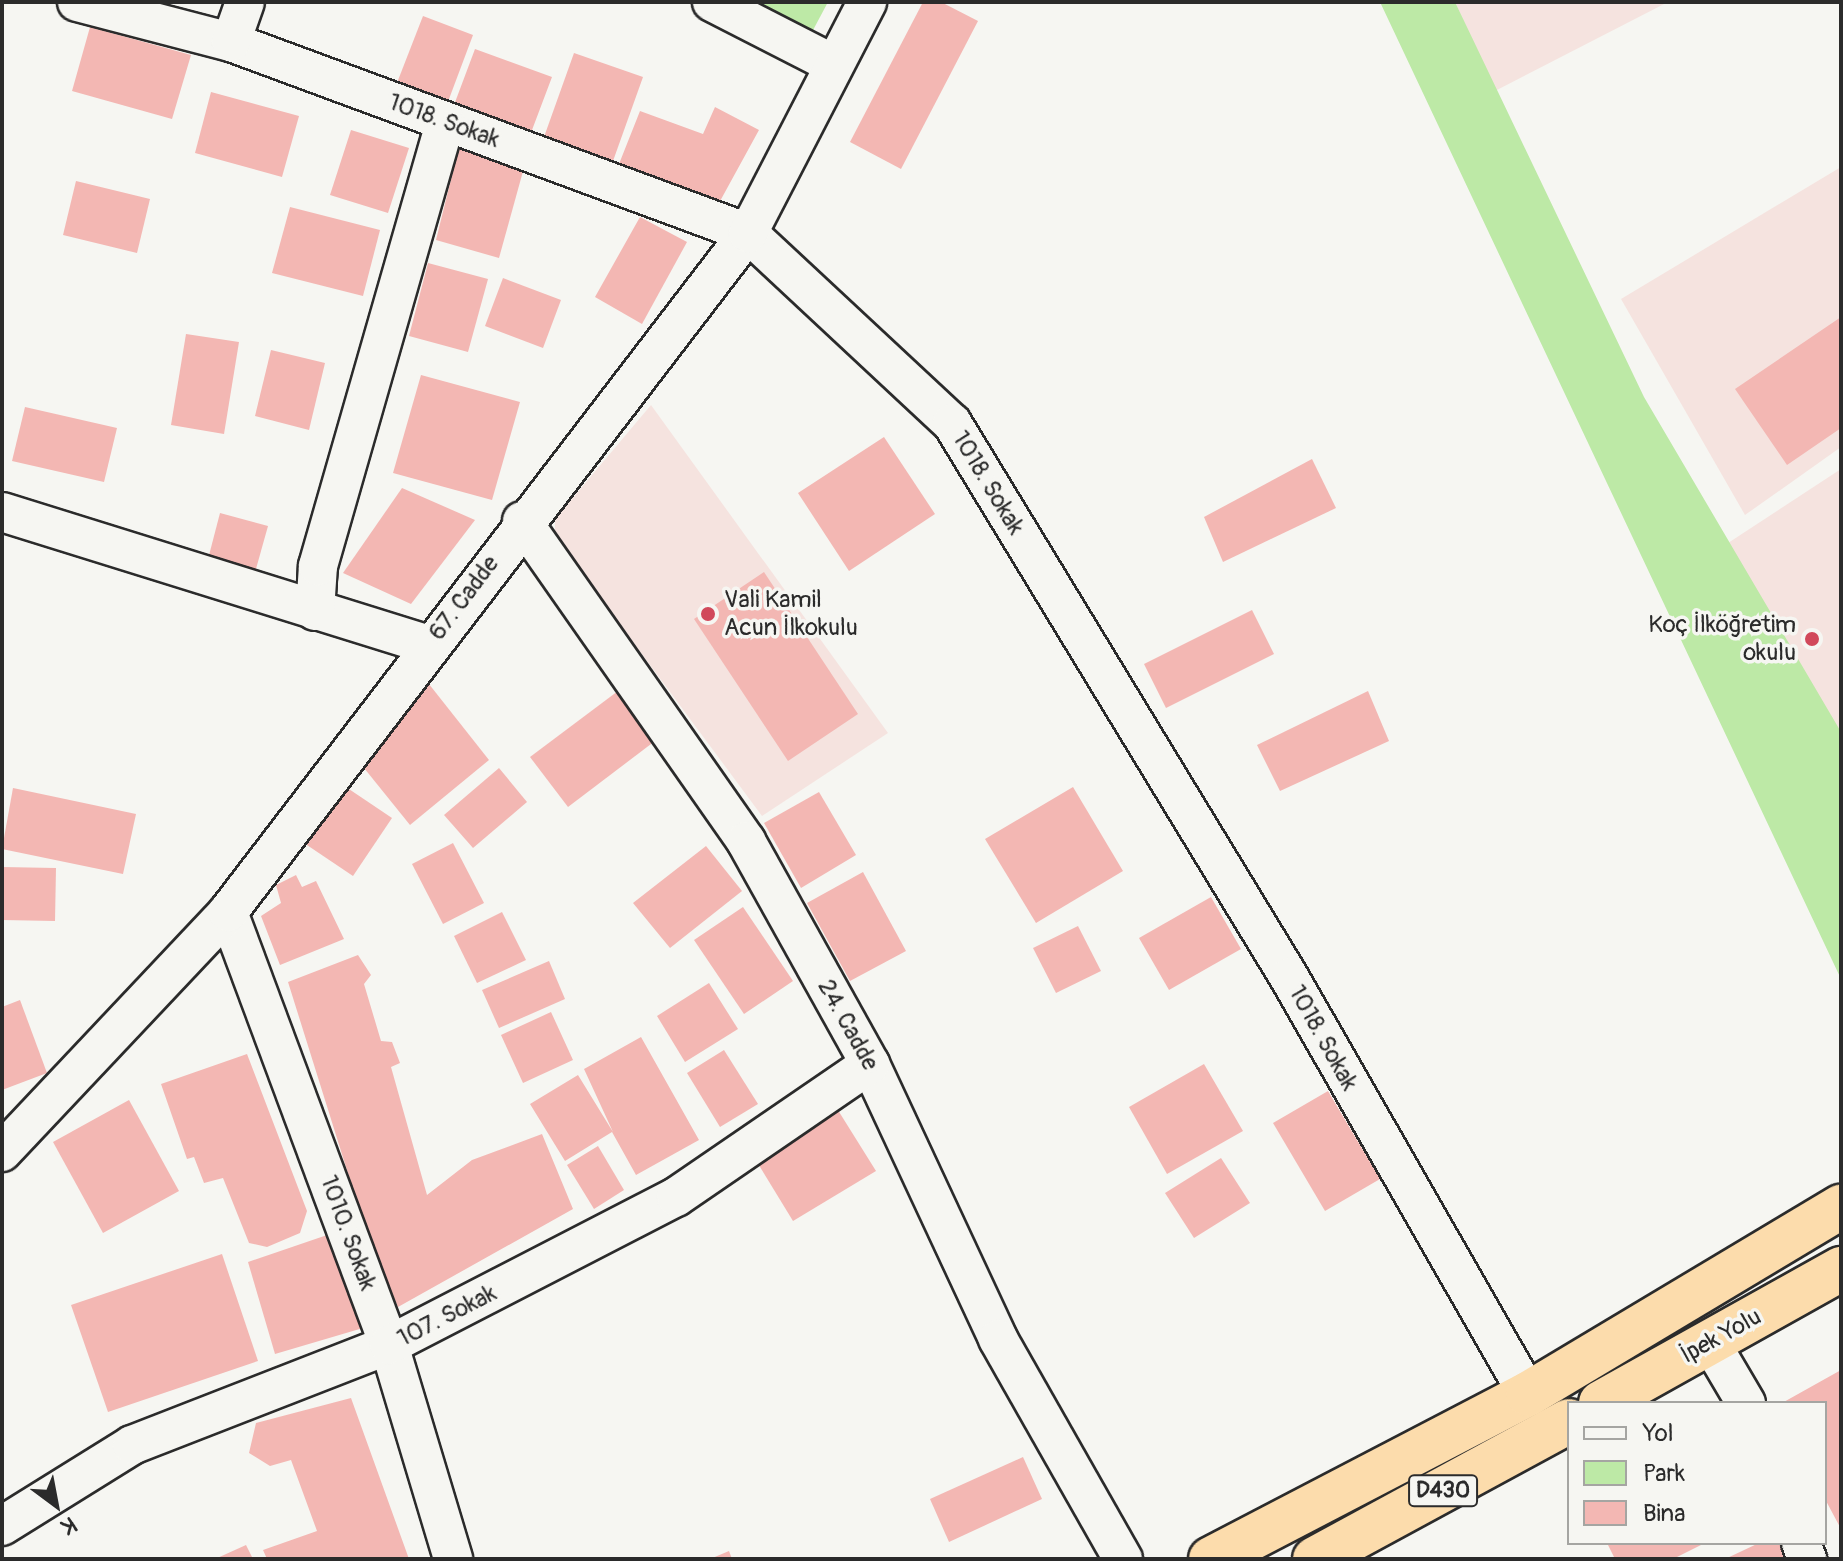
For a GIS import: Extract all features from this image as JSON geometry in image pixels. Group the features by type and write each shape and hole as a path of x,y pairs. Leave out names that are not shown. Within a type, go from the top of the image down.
{"highway":[{"name":"D430","path":"1211,1559 1528,1394 1841,1207"},
{"name":"İpek Yolu","path":"1605,1401 1841,1269"},
{"name":"D430","path":"1315,1559 1567,1422"}],"street":[{"name":"1018. Sokak","path":"77,2 231,42 748,233 952,423 1289,977 1528,1394"},
{"path":"231,42 245,2"},
{"path":"712,2 833,64"},
{"name":"67. Cadde","path":"2,1152 228,912 522,521 748,233 867,2"},
{"path":"315,611 322,553 445,122"},
{"path":"2,512 428,645"},
{"name":"24. Cadde","path":"522,521 746,841 870,1064 998,1339 1123,1559"},
{"name":"1010. Sokak","path":"228,912 389,1345 453,1559"},
{"name":"107. Sokak","path":"2,1526 132,1445 389,1345 676,1197 870,1064"},
{"path":"1710,1342 1745,1401"}],"shaded area":[{"path":"1455,2 1668,2 1495,91"},
{"path":"1841,167 1841,447 1745,515 1621,299"},
{"name":"Vali Kamil Acun İlkokulu","path":"651,405 888,733 762,816 555,537 555,519"},
{"name":"Koç İlköğretim okulu","path":"1841,469 1841,733 1725,545"}],"green space":[{"path":"754,2 828,2 812,32"},
{"path":"1380,2 1455,2 1644,397 1841,732 1841,979"}],"building":[{"path":"923,2 941,2 978,21 901,169 850,142"},
{"path":"423,16 473,35 446,107 395,88"},
{"path":"90,27 191,55 172,119 72,91"},
{"path":"475,49 552,77 529,138 484,114 481,124 451,113"},
{"path":"574,53 643,77 613,161 544,137"},
{"path":"211,92 299,116 282,177 195,153"},
{"path":"715,107 759,130 719,203 619,164 640,111 703,134"},
{"path":"351,130 409,148 388,213 330,195"},
{"path":"460,143 525,164 499,258 436,240"},
{"path":"76,181 150,199 137,253 63,235"},
{"path":"290,207 380,230 363,296 272,273"},
{"path":"640,217 687,242 642,324 595,297"},
{"path":"428,263 488,279 468,352 409,336"},
{"path":"503,278 561,300 543,348 485,326"},
{"path":"1841,317 1841,428 1787,465 1735,389"},
{"path":"186,334 239,342 224,434 171,425"},
{"path":"271,350 325,363 309,430 255,416"},
{"path":"421,375 520,402 492,500 393,473"},
{"path":"25,407 117,428 104,482 12,461"},
{"path":"884,437 935,514 849,571 798,493"},
{"path":"1312,459 1336,508 1223,562 1204,517"},
{"path":"402,488 475,520 411,604 343,573"},
{"path":"220,513 268,526 254,576 207,563"},
{"path":"764,572 858,714 788,761 694,619"},
{"path":"1252,610 1274,654 1166,708 1144,664"},
{"path":"425,679 489,760 410,825 360,763"},
{"path":"618,691 655,741 568,807 530,757"},
{"path":"1368,691 1389,741 1280,791 1257,745"},
{"path":"499,768 527,802 473,848 444,815"},
{"path":"337,781 392,818 353,876 298,839"},
{"path":"1073,787 1123,871 1036,923 985,839"},
{"path":"13,788 136,814 123,874 2,849"},
{"path":"819,792 856,855 801,888 764,823"},
{"path":"453,843 484,903 443,924 412,864"},
{"path":"706,846 742,891 670,948 633,903"},
{"path":"2,867 56,868 55,921 2,920"},
{"path":"863,872 906,951 850,981 807,903"},
{"path":"296,875 302,887 316,881 344,939 280,965 261,916 281,903 276,885"},
{"path":"1211,897 1241,949 1169,990 1139,938"},
{"path":"743,907 793,981 744,1014 694,940"},
{"path":"502,912 526,960 477,983 454,936"},
{"path":"1078,926 1101,971 1056,993 1033,948"},
{"path":"358,955 371,975 364,984 381,1041 392,1042 400,1063 391,1067 427,1195 472,1160 542,1134 573,1209 398,1307 367,1234 288,982"},
{"path":"549,961 565,999 499,1028 482,990"},
{"path":"709,983 738,1029 685,1062 657,1016"},
{"path":"20,1000 47,1073 2,1090 2,1007"},
{"path":"551,1012 573,1060 523,1083 501,1035"},
{"path":"641,1037 699,1140 636,1175 612,1132 565,1161 530,1104 578,1075 613,1132 584,1069"},
{"path":"724,1050 758,1104 720,1127 687,1073"},
{"path":"247,1054 307,1211 300,1233 267,1247 249,1243 223,1178 204,1183 194,1157 187,1159 161,1084"},
{"path":"1204,1064 1243,1131 1167,1174 1129,1107"},
{"path":"1328,1091 1380,1179 1325,1211 1273,1123"},
{"path":"129,1100 179,1191 103,1233 53,1142"},
{"path":"836,1107 876,1171 793,1221 754,1157"},
{"path":"598,1146 624,1190 594,1209 567,1165"},
{"path":"1221,1158 1250,1203 1194,1238 1165,1193"},
{"path":"333,1233 363,1328 275,1354 248,1262"},
{"path":"222,1254 258,1361 108,1412 71,1305"},
{"path":"1841,1370 1841,1529 1827,1503 1827,1401 1786,1401"},
{"path":"351,1398 409,1559 267,1559 263,1550 317,1531 291,1460 270,1466 249,1453 256,1423"},
{"path":"1023,1457 1042,1499 949,1542 930,1499"},
{"path":"246,1545 253,1559 215,1559"},
{"path":"1608,1545 1701,1545 1673,1559 1615,1559"},
{"path":"1755,1545 1780,1545 1786,1559 1725,1559"},
{"path":"729,1551 732,1559 710,1559"}],"place":[{"name":"Vali Kamil Acun İlkokulu","path":"708,614"},
{"name":"Koç İlköğretim okulu","path":"1812,639"}]}
